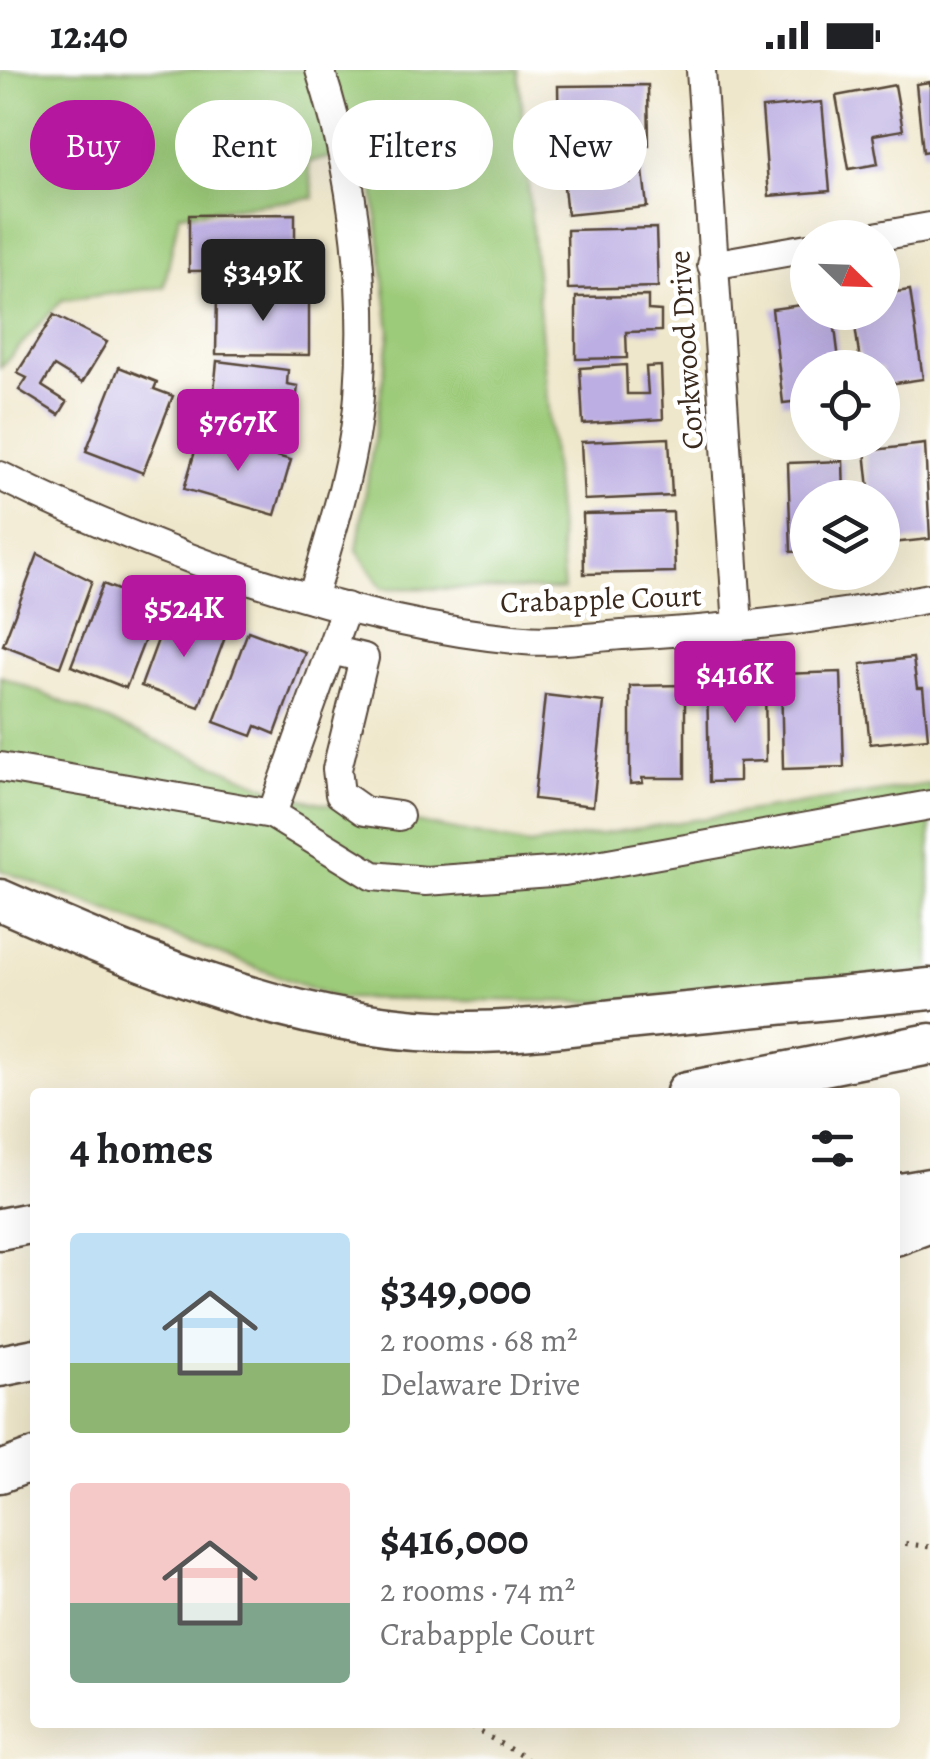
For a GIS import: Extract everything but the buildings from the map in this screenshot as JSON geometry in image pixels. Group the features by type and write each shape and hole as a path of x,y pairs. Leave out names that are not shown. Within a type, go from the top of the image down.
{"highway":[{"path":"0,900 142,962 240,994 317,1013 413,1028 514,1030 930,989"},
{"path":"707,1088 930,1044"},
{"path":"900,1194 930,1188"},
{"path":"900,1233 930,1222"},
{"path":"0,1229 30,1223"},
{"path":"0,1366 30,1361"},
{"path":"0,1472 30,1461"}],"street":[{"path":"312,598 330,536 359,398 359,251 346,162 320,70"},
{"name":"Corkwood Drive","path":"702,70 738,626"},
{"path":"900,232 930,227"},
{"path":"712,265 790,251"},
{"name":"Crabapple Court","path":"0,476 83,517 312,598 418,627 529,640 738,626 930,598"},
{"path":"272,814 346,608"},
{"path":"331,650 364,658 338,769 340,794 364,811 399,816"},
{"path":"0,766 272,814 373,876 426,881 564,871 930,806"}],"path":[{"path":"900,1543 930,1548"},
{"path":"473,1728 527,1759"}],"green space":[{"path":"0,70 518,70 521,100 513,100 513,190 529,190 564,590 382,588 357,550 390,332 374,190 493,190 493,100 332,100 332,157 312,162 312,100 175,100 175,190 312,190 312,186 314,198 179,214 164,287 62,300 0,368"},
{"path":"0,676 292,797 529,845 930,784 930,971 601,1002 336,998 0,870"}]}
